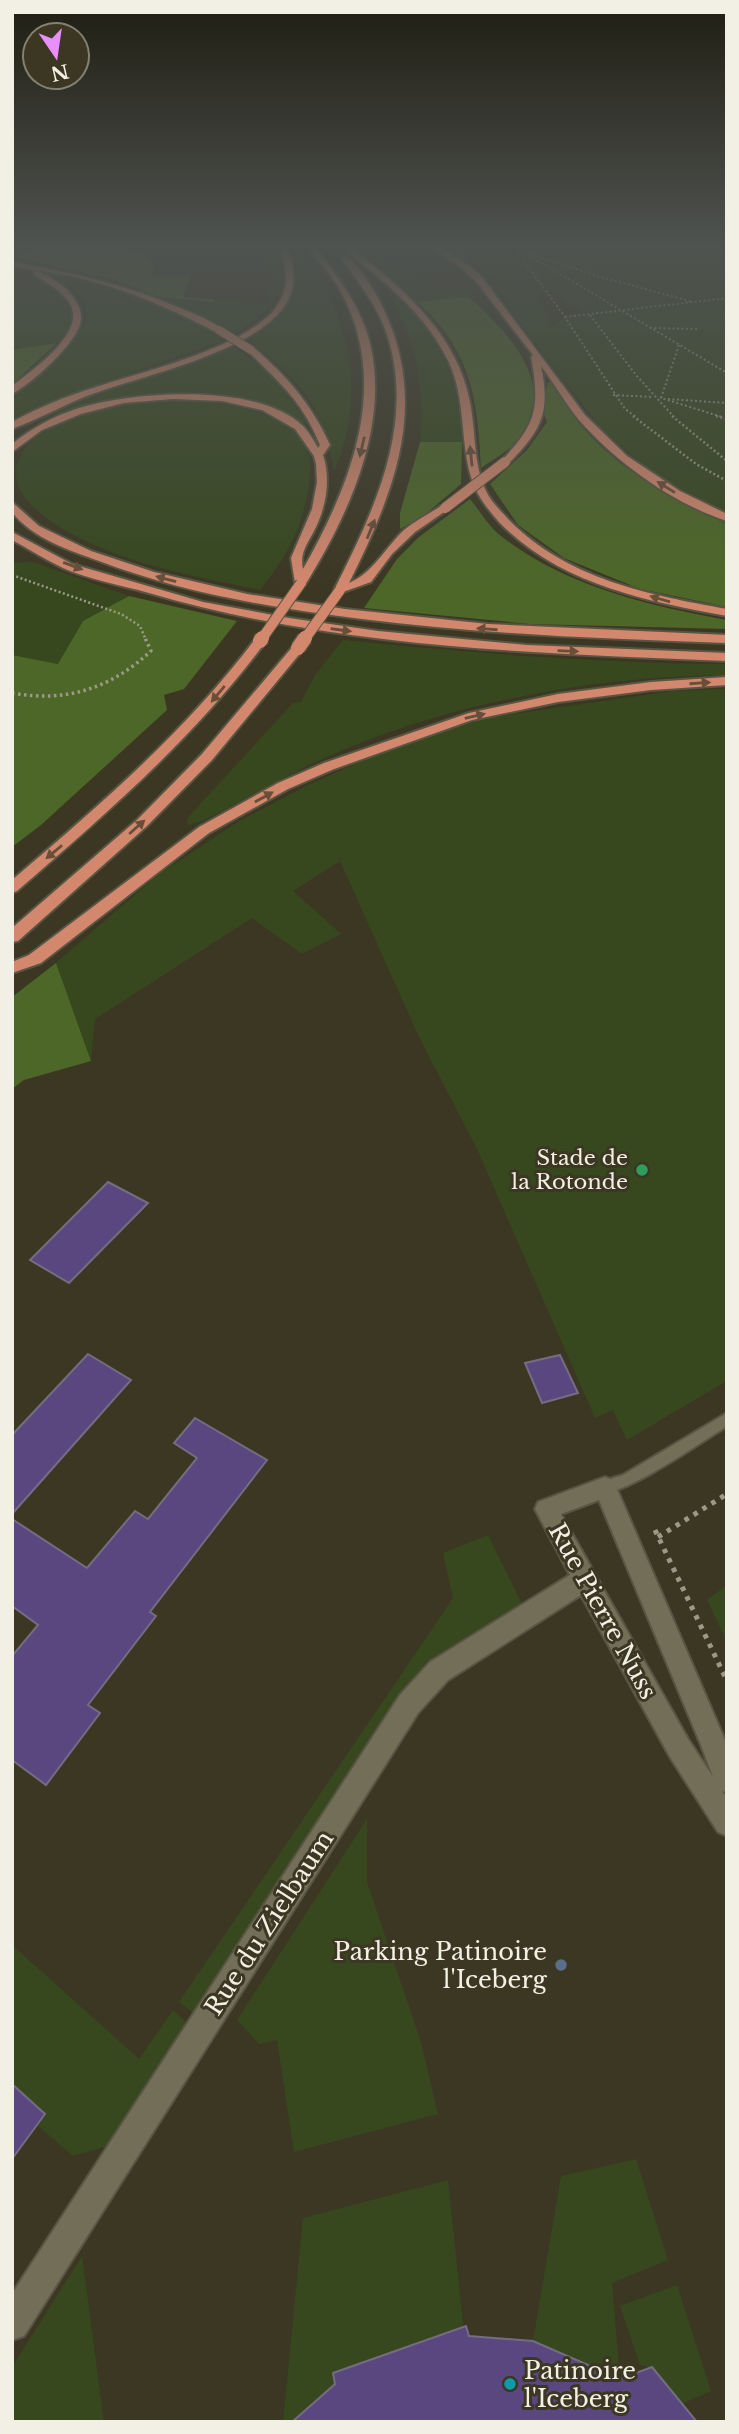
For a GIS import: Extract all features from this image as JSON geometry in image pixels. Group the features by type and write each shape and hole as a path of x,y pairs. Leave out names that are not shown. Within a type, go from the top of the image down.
{"highway":[{"path":"12,391 47,360"},
{"path":"12,426 58,404 187,360"},
{"path":"263,360 302,397 316,421 325,445 319,457"},
{"path":"12,888 95,817 168,748 215,698 301,583 332,531 358,465 370,417 367,360"},
{"path":"12,937 151,813 207,757 298,648 340,590 370,534 394,465 403,393 399,360"},
{"path":"450,360 466,401 472,468 482,495 507,526 545,557 600,582 675,604 727,613"},
{"path":"340,590 367,580 388,552 411,530 445,508 505,462 530,437 542,408 541,384 535,360"},
{"path":"541,360 582,417 624,458 676,493 727,519"},
{"path":"12,449 35,430 82,410 132,399 176,396 231,401 272,412 304,432 319,457 322,470 313,523 295,558 301,583"},
{"path":"12,505 49,538 104,560 163,579 285,605 432,625 532,632 727,639"},
{"path":"12,535 68,566 201,605 289,622 378,635 527,649 727,657"},
{"path":"12,968 35,959 204,830 284,786 329,766 469,717 494,711 571,696 651,686 727,681"}],"street":[{"name":"Rue Pierre Nuss","path":"727,1780 715,1745 604,1487 546,1509 680,1748 727,1823"},
{"name":"Rue du Zielbaum","path":"12,2324 409,1704 439,1671 585,1579"}],"lane":[{"path":"604,1487 627,1480 727,1419"}],"path":[{"path":"592,360 625,409 670,446 727,481"},
{"path":"624,360 652,397 701,443 727,461"},
{"path":"660,398 674,360"},
{"path":"704,360 727,373"},
{"path":"613,394 727,403"},
{"path":"660,398 727,419"},
{"path":"12,575 121,614 140,626 151,651 121,676 68,695 29,697 12,693"},
{"path":"653,1525 727,1681"}],"green space":[{"path":"12,360 39,360 12,384"},
{"path":"55,360 169,360 39,406 12,420 12,397"},
{"path":"195,360 251,360 272,375 308,424 264,405 234,397 172,392 110,399 79,407 22,429 28,423 61,407"},
{"path":"273,360 349,360 351,402 348,426 334,472 330,449 316,411 294,380"},
{"path":"416,360 446,360 457,399 462,442 420,442 421,400"},
{"path":"461,360 523,360 533,384 533,401 521,437 507,451 481,468 474,398"},
{"path":"548,360 727,360 727,513 652,473 600,427"},
{"path":"548,382 551,382 579,423 611,455 647,482 727,524 727,607 640,589 564,558 518,525 490,484 527,450 547,422 542,408"},
{"path":"185,400 260,413 279,421 305,445 310,475 300,523 284,557 260,590 148,564 93,544 38,511 26,499 18,485 18,462 29,444 45,430 67,419 116,406"},
{"path":"420,442 462,442 461,484 422,517 400,529 400,513"},
{"path":"470,499 497,532 552,568 580,581 638,600 727,620 727,629 530,624 364,608 397,559 419,537"},
{"path":"33,562 129,596 83,621 58,664 12,655 12,563"},
{"path":"129,596 237,621 184,689 164,695 167,710 41,825 12,847 12,655 58,664 83,621"},
{"path":"343,640 631,662 727,664 727,675 575,687 473,707 375,737 329,756 202,821 188,825 186,822 190,815 293,703 301,702 315,675"},
{"name":"Stade de la Rotonde","path":"727,689 727,1381 627,1440 613,1410 595,1418 477,1149 419,1037 340,861 293,891 341,934 302,954 252,918 95,1019 91,1061 56,963 159,874 239,821 310,784 389,749 485,718 672,691"},
{"path":"56,963 91,1061 24,1080 12,1089 12,997"},
{"path":"488,1535 522,1604 426,1662 196,2015 179,2002 453,1598 443,1553"},
{"path":"727,1585 727,1642 707,1600"},
{"path":"367,1819 367,1882 421,2042 438,2114 294,2152 277,2040 259,2044 237,2020"},
{"path":"12,1945 139,2059 173,2010 185,2021 187,2037 111,2145 73,2156 37,2125 45,2114 12,2084"},
{"path":"636,2159 668,2260 612,2283 620,2379 533,2341 561,2176"},
{"path":"448,2180 465,2342 300,2422 283,2422 303,2218"},
{"path":"82,2256 104,2422 12,2422 12,2367"},
{"path":"677,2285 711,2391 682,2404 653,2368 640,2365 620,2306"}],"building":[{"path":"108,1182 148,1203 69,1283 30,1260"},
{"path":"88,1354 131,1380 12,1514 12,1435"},
{"path":"560,1355 578,1393 542,1403 525,1363"},
{"path":"195,1418 267,1460 150,1612 156,1616 88,1705 100,1713 46,1785 12,1760 12,1656 38,1625 12,1606 12,1519 87,1568 135,1511 148,1519 197,1458 174,1443"},
{"path":"12,2084 45,2114 12,2159"},
{"name":"Patinoire l'Iceberg","path":"466,2326 469,2336 533,2341 620,2379 652,2367 697,2422 292,2422 335,2384 333,2373"}],"place":[{"name":"Stade de la Rotonde","path":"642,1170"},
{"name":"Parking Patinoire l'Iceberg","path":"561,1965"},
{"name":"Patinoire l'Iceberg","path":"510,2384"}]}
